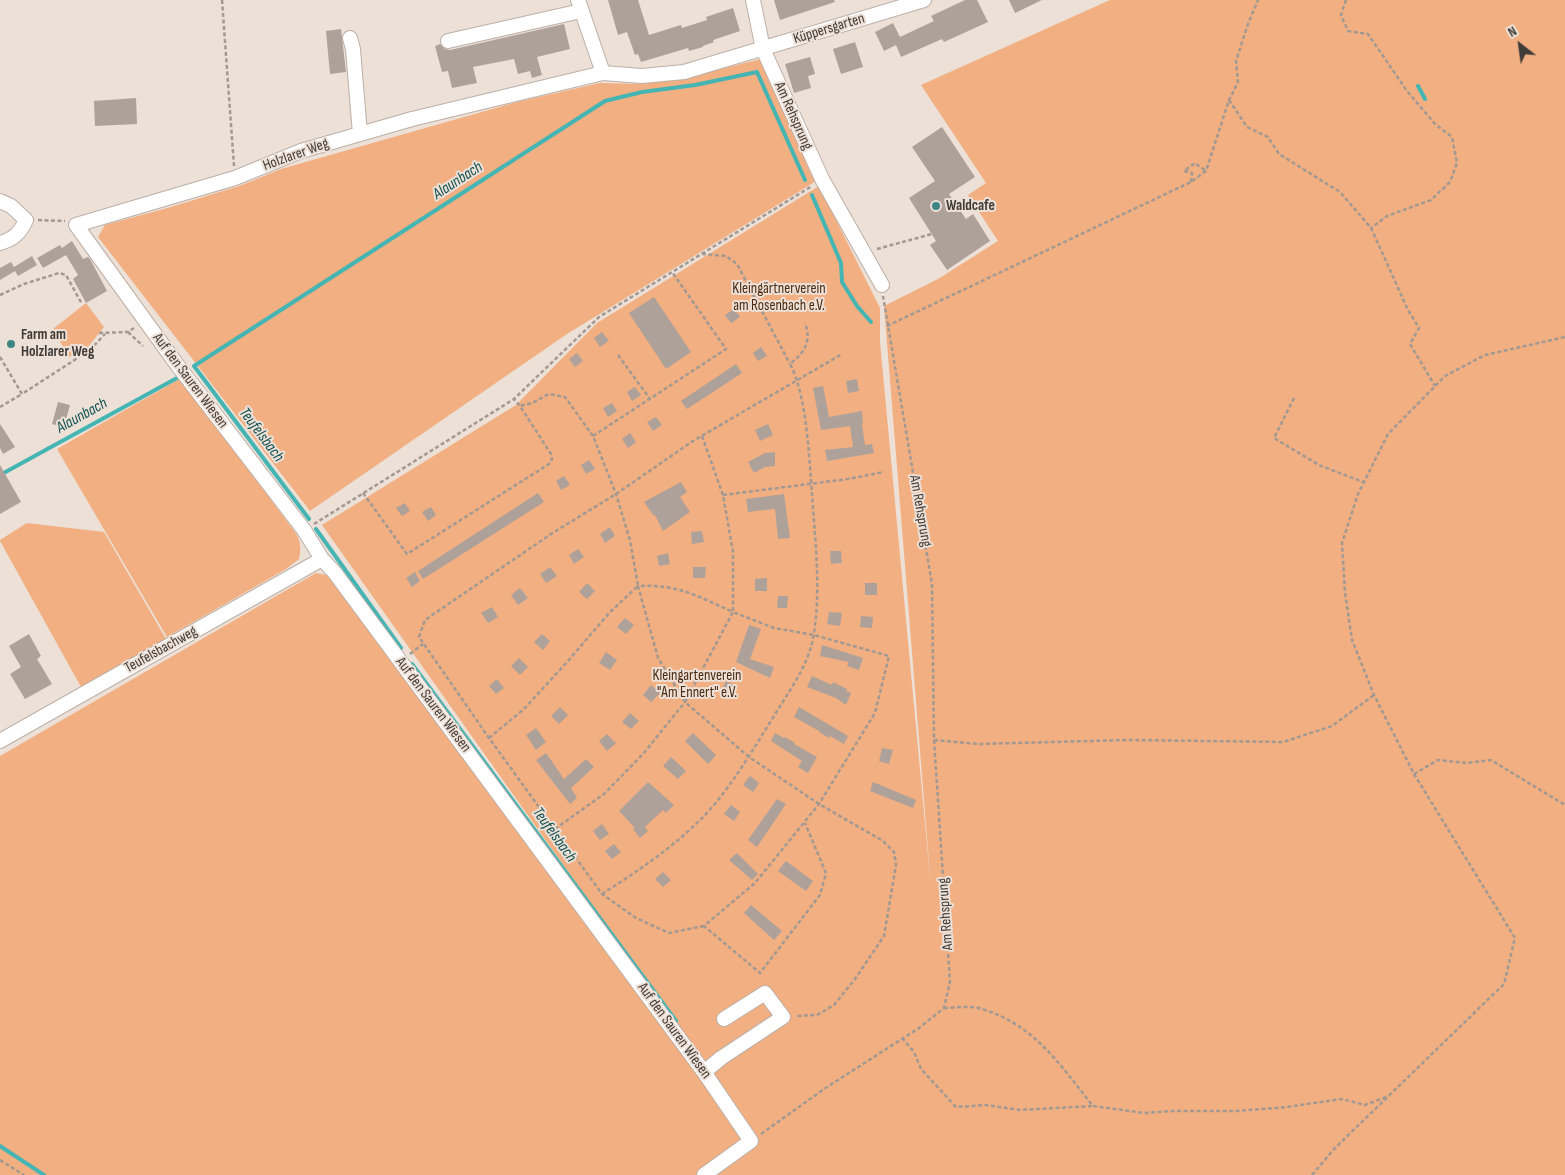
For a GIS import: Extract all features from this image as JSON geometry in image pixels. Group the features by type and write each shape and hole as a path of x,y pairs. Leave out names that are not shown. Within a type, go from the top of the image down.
{"street":[{"name":"Am Rehsprung","path":"753,0 763,49 822,180 882,285"},
{"name":"Küppersgarten","path":"763,49 924,0"},
{"path":"579,5 603,73 642,76 684,72 763,49"},
{"path":"519,11 524,15 579,5"},
{"path":"448,40 579,5"},
{"path":"350,38 353,49 360,134"},
{"name":"Holzlarer Weg","path":"76,225 235,178 301,151 360,134 603,73"},
{"path":"0,201 11,206 26,220 21,230 11,240 0,243"},
{"name":"Auf den Sauren Wiesen","path":"76,225 178,366 304,530 322,559 335,573 704,1072 751,1141"},
{"name":"Teufelsbachweg","path":"0,741 322,559"},
{"path":"704,1072 721,1058 783,1017 765,993 724,1019"},
{"path":"704,1175 751,1141"}],"path":[{"path":"222,0 235,178"},
{"path":"887,326 1191,182 1206,171 1229,100 1238,82 1236,61 1258,0"},
{"path":"1346,0 1341,15 1348,31 1368,34 1406,92 1435,124 1452,137 1457,163 1450,182 1431,200 1387,216 1370,228"},
{"path":"1229,100 1248,127 1268,137 1279,154 1340,192 1370,228 1408,310 1419,328 1410,344 1435,386"},
{"path":"1191,182 1192,173 1184,171 1195,163 1206,171"},
{"path":"304,530 514,400 599,317 822,180"},
{"path":"26,220 70,222 76,225"},
{"path":"864,253 932,234"},
{"path":"602,894 640,870 675,842 713,806 749,757 802,670 814,634 818,580 809,447 798,380 737,264 726,256 702,254"},
{"path":"593,436 726,349 672,272"},
{"path":"0,295 24,284 63,273 66,275 82,304"},
{"name":"Am Rehsprung","path":"882,285 887,326 932,584 934,740 950,982 944,1008"},
{"path":"790,364 802,355 808,338 808,331 804,323"},
{"path":"99,333 128,332 133,328"},
{"path":"128,332 143,346"},
{"path":"0,407 90,350 105,334"},
{"path":"1312,1175 1335,1148 1504,984 1514,938 1414,774 1374,695 1352,640 1345,593 1342,544 1358,494 1388,434 1445,376 1485,355 1565,337"},
{"path":"489,738 524,709 610,612 638,586 656,585 684,590 732,612 774,628 814,634 889,656 875,713 819,804 755,883 704,926 669,933 636,918 602,894 489,738 419,637 425,620 550,534 616,494 702,436 842,354"},
{"path":"618,355 650,399"},
{"path":"0,357 22,394"},
{"path":"520,406 532,403 549,394 565,397 593,436 616,494 630,540 638,586 658,658 685,702 749,757 819,804 883,841 894,852 896,865 884,936 855,979 834,1004 817,1015 783,1017"},
{"path":"1294,398 1274,438 1319,465 1364,482"},
{"path":"362,493 407,554 549,464 552,459 551,454 520,406 514,400"},
{"path":"556,829 604,794 643,754 685,702 732,612 732,552 723,495 702,436"},
{"path":"723,495 884,472"},
{"path":"934,740 979,744 1127,740 1283,742 1332,726 1374,695"},
{"path":"1414,774 1438,760 1466,763 1491,760 1565,805"},
{"path":"704,926 760,973 820,895 826,873 805,823"},
{"path":"751,1141 944,1008 980,1008 1013,1022 1037,1039 1093,1106"},
{"path":"902,1038 914,1052 921,1069 956,1107 986,1105 1020,1110 1093,1106 1144,1113 1237,1111 1287,1107 1342,1099 1365,1105 1387,1097"},
{"path":"0,1160 24,1175"}],"green space":[{"path":"1110,0 1565,0 1565,1175 708,1175 753,1142 722,1089 322,525 516,405 597,323 819,186 880,308 880,342 931,887 884,306 938,279 998,241 968,195 986,183 921,85"},
{"path":"761,59 826,175 567,334 310,511 98,237 105,225 242,185 281,169 517,102 600,83 640,84 685,78"},
{"path":"86,303 104,327 88,347 69,357 53,329"},
{"path":"181,378 297,535 300,549 299,559 286,569 167,637 57,449"},
{"path":"27,523 104,532 166,639 81,687 0,541"},
{"path":"316,573 327,575 749,1141 700,1175 0,1175 0,756"}],"building":[{"path":"608,0 638,0 649,35 681,25 682,28 707,20 706,17 733,8 740,31 713,40 714,42 703,47 689,51 688,48 641,62 638,54 635,55 627,32 618,35"},
{"path":"774,0 834,0 835,2 780,20"},
{"path":"965,0 977,0 988,22 944,42 942,39 901,57 896,45 884,51 875,32 893,23 900,37 934,21 931,16"},
{"path":"1009,0 1042,0 1015,13"},
{"path":"564,24 570,49 537,57 542,75 532,78 530,71 518,74 514,59 473,67 477,83 452,88 448,71 442,72 435,46 440,44 445,49 450,50"},
{"path":"341,29 346,72 330,74 326,31"},
{"path":"855,42 863,67 841,74 833,49"},
{"path":"810,57 815,74 808,76 811,88 794,93 785,64"},
{"path":"136,98 137,124 95,126 94,101"},
{"name":"Waldcafe","path":"942,127 975,177 949,194 966,219 973,214 990,241 947,270 930,245 936,241 909,198 935,181 912,147"},
{"path":"72,241 83,259 88,257 90,259 107,291 86,303 73,279 78,275 66,255 43,268 37,258 60,245 62,248"},
{"path":"32,256 37,265 18,276 15,271 0,280 0,268 11,262 14,267"},
{"path":"654,297 691,352 666,369 629,313"},
{"path":"734,309 740,317 731,323 725,315"},
{"path":"602,332 609,341 600,347 594,338"},
{"path":"761,347 767,356 758,361 753,353"},
{"path":"577,353 583,361 575,367 569,359"},
{"path":"736,364 742,373 687,409 681,401"},
{"path":"857,379 859,391 848,393 846,381"},
{"path":"823,386 829,417 862,411 865,445 872,444 874,453 827,461 825,450 853,447 850,426 821,430 813,388"},
{"path":"635,387 641,395 632,401 627,392"},
{"path":"58,402 70,405 64,427 52,424"},
{"path":"612,403 617,411 608,417 603,408"},
{"path":"656,417 662,425 653,431 647,422"},
{"path":"0,424 15,447 3,454 0,448"},
{"path":"768,424 773,435 760,441 755,430"},
{"path":"630,433 636,442 628,448 622,439"},
{"path":"775,452 775,466 765,467 754,473 748,462 765,453"},
{"path":"589,460 595,469 586,474 581,465"},
{"path":"0,465 21,502 0,514"},
{"path":"564,476 570,485 561,490 556,481"},
{"path":"681,482 687,492 680,497 690,512 663,531 655,515 644,502"},
{"path":"538,493 544,502 423,579 418,571"},
{"path":"784,494 790,538 778,539 775,509 748,512 746,499"},
{"path":"405,503 410,511 402,516 396,508"},
{"path":"431,507 436,515 428,521 422,512"},
{"path":"610,527 615,536 605,543 600,534"},
{"path":"702,531 704,542 692,544 691,532"},
{"path":"578,549 584,557 574,564 569,555"},
{"path":"830,551 841,551 842,563 831,564"},
{"path":"668,553 670,564 659,566 657,556"},
{"path":"550,567 557,576 546,583 540,574"},
{"path":"693,567 706,567 705,578 693,578"},
{"path":"415,572 420,581 412,587 406,578"},
{"path":"767,578 767,591 755,591 755,579"},
{"path":"587,583 595,591 587,599 579,592"},
{"path":"865,583 877,583 877,595 865,595"},
{"path":"520,588 528,598 518,605 511,595"},
{"path":"778,596 788,596 787,608 777,608"},
{"path":"492,607 498,617 488,623 481,613"},
{"path":"829,612 842,613 840,626 827,624"},
{"path":"861,616 873,617 872,628 860,627"},
{"path":"625,618 634,625 626,634 617,627"},
{"path":"749,625 761,629 750,659 774,667 770,678 736,662"},
{"path":"29,634 41,656 37,659 52,684 25,699 10,674 21,667 9,646"},
{"path":"542,634 550,641 543,650 534,642"},
{"path":"822,645 863,658 859,670 847,666 849,662 820,656"},
{"path":"606,652 617,660 610,670 599,663"},
{"path":"519,658 528,667 520,675 511,666"},
{"path":"812,676 832,685 833,682 847,689 846,691 851,693 846,705 836,698 807,687"},
{"path":"497,679 504,688 496,694 489,686"},
{"path":"726,681 736,686 731,696 721,691"},
{"path":"651,685 660,693 651,702 643,695"},
{"path":"560,707 568,715 559,724 551,716"},
{"path":"799,707 848,736 844,744 830,736 829,738 794,717"},
{"path":"630,713 639,721 631,729 622,722"},
{"path":"536,728 546,742 536,750 526,735"},
{"path":"693,733 716,755 708,764 685,741"},
{"path":"775,733 817,757 808,773 798,767 802,761 771,741"},
{"path":"607,734 616,743 607,751 599,741"},
{"path":"882,748 893,750 889,764 879,761"},
{"path":"546,753 564,779 586,759 594,767 571,788 577,798 570,804 536,760"},
{"path":"671,757 686,771 678,779 663,766"},
{"path":"750,776 759,783 753,792 743,785"},
{"path":"648,782 674,805 666,813 663,810 645,827 648,831 640,838 633,829 635,828 619,811"},
{"path":"873,782 916,800 913,808 870,791"},
{"path":"777,799 786,804 757,847 748,840"},
{"path":"731,805 740,812 734,821 724,814"},
{"path":"602,824 609,834 600,840 593,831"},
{"path":"614,844 621,852 612,859 605,851"},
{"path":"737,853 758,874 752,880 729,860"},
{"path":"786,861 813,881 806,891 778,871"},
{"path":"663,872 671,880 663,887 655,879"},
{"path":"751,905 782,931 774,940 744,913"}],"waterway":[{"name":"Alaunbach","path":"309,519 194,366 605,101 642,92 695,85 757,72 805,180"},
{"path":"1418,86 1425,99"},
{"path":"812,195 841,263 842,282 857,306 871,322"},
{"name":"Alaunbach","path":"0,475 177,378"},
{"name":"Teufelsbach","path":"316,529 401,648"},
{"name":"Teufelsbach","path":"412,664 676,1021"},
{"path":"0,1146 44,1175"}],"place":[{"name":"Waldcafe","path":"936,206"},
{"name":"Farm am Holzlarer Weg","path":"11,344"}],"park label":[{"name":"Kleingärtnerverein am Rosenbach e.V.","path":"779,298"},
{"name":"Kleingartenverein \"Am Ennert\" e.V.","path":"697,684"}]}
